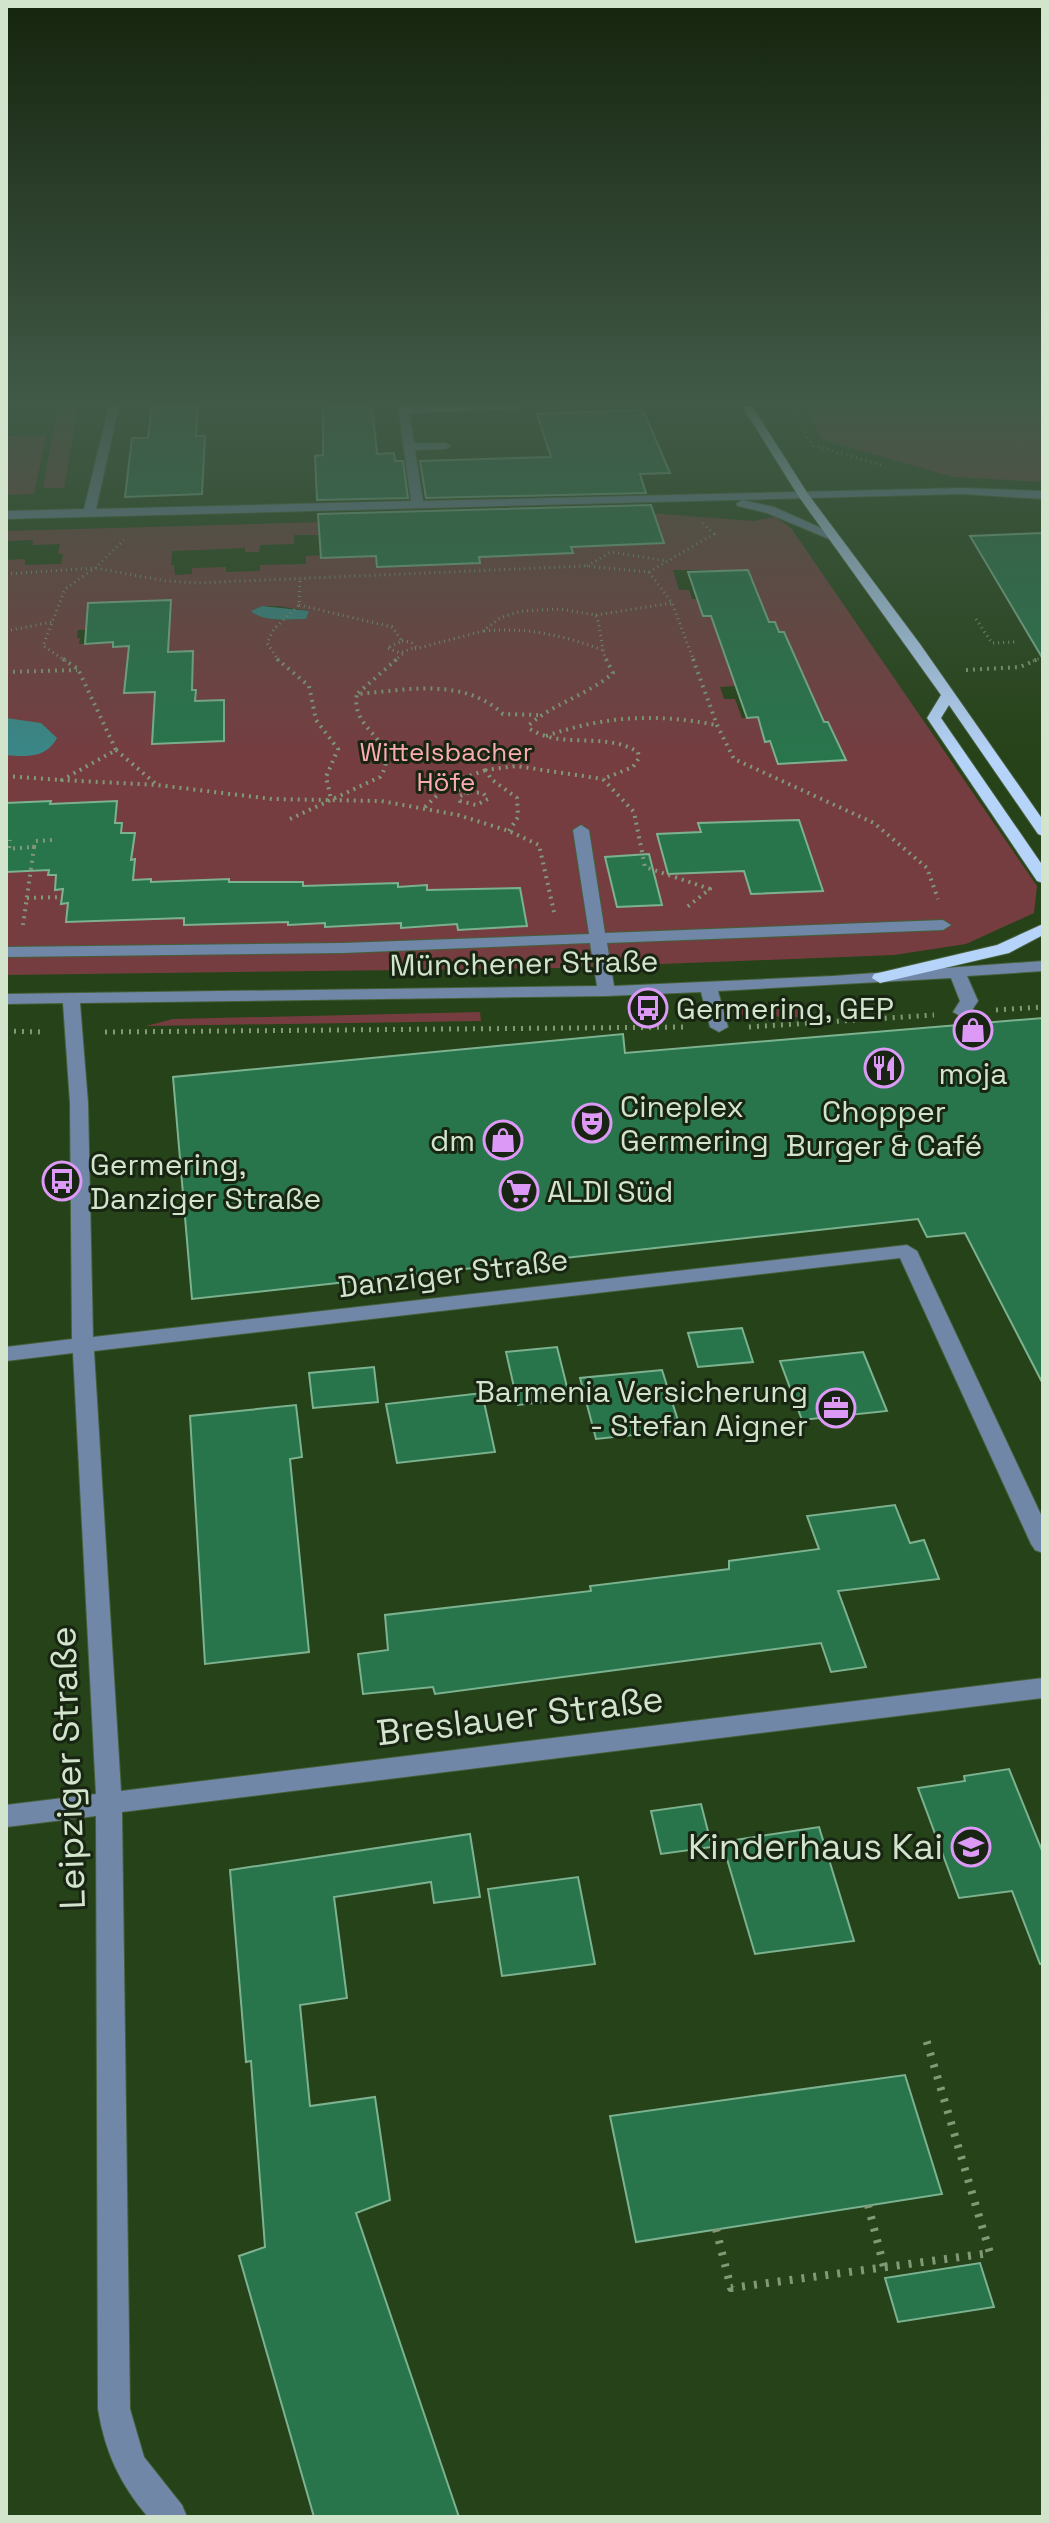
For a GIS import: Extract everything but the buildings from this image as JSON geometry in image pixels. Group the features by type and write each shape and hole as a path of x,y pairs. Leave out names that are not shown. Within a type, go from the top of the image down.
{"main road":[{"path":"824,524 1043,831"},
{"path":"948,695 934,718 1043,878"},
{"path":"880,978 1003,949 1043,929"}],"street":[{"path":"801,524 833,536"},
{"path":"581,830 606,991"},
{"name":"Münchener Straße","path":"12,952 343,948 943,925"},
{"name":"Münchener Straße","path":"6,999 606,991 880,978 1043,966"},
{"path":"957,972 969,1001 962,1012"},
{"path":"708,986 719,1027"},
{"name":"Leipziger Straße","path":"71,1000 79,1112 83,1346 109,1803 114,2409 118,2441 131,2472 170,2517"},
{"name":"Danziger Straße","path":"6,1354 907,1251 1043,1544"},
{"name":"Breslauer Straße","path":"6,1816 1043,1688"}],"path":[{"path":"137,524 95,568 65,589 43,646 78,669 116,750 157,785"},
{"path":"6,574 95,568 180,583 586,566 649,572 714,534 704,524"},
{"path":"586,566 611,552 667,561"},
{"path":"649,572 672,603 717,725 734,759 874,823 927,868 943,925"},
{"path":"300,579 299,606 281,621 267,643 271,654 309,686 309,709 324,734 338,749 326,777 331,799"},
{"path":"483,631 500,618 521,611 560,609 596,615 672,603"},
{"path":"299,606 392,627 402,641"},
{"path":"425,808 447,782 486,770 516,766 603,779 633,767 639,758 638,752 624,742 580,742 544,737 536,734 529,725 539,715 600,686 613,673 602,650 603,634 596,615"},
{"path":"976,619 992,643 1016,642"},
{"path":"6,631 53,622"},
{"path":"290,819 380,777 388,769 390,759 386,751 356,713 353,702 357,694 404,653 503,628 551,632 602,650"},
{"path":"404,653 387,648 402,641 414,644 415,649"},
{"path":"964,670 1020,667 1043,657"},
{"path":"6,672 78,669"},
{"path":"357,694 450,690 481,696 493,702 503,714 539,715"},
{"path":"544,737 594,720 636,714 671,715 717,725"},
{"path":"62,780 116,750"},
{"path":"486,770 491,779 517,798 518,817 509,831"},
{"path":"6,776 157,785 272,799 331,799 425,808 509,831 539,845 559,941"},
{"path":"603,779 634,812 645,867 710,889 653,937"},
{"path":"447,782 466,793 483,793 488,799 480,804 467,804 460,799 466,793"},
{"path":"10,840 7,848 34,847"},
{"path":"12,952 27,898 35,841 52,840"},
{"path":"27,898 62,897"},
{"path":"75,1032 772,1027 1043,1007"},
{"path":"716,2229 731,2288 990,2253 926,2039"},
{"path":"868,2205 884,2267"}],"green space":[{"name":"Wittelsbacher Höfe","path":"265,524 608,524 567,527 568,535 539,536 538,533 475,537 476,544 448,546 447,542 374,547 373,540 351,540 350,535 294,535 294,544 260,545 259,552 245,552 245,548 172,551 171,565 174,565 175,575 192,574 192,568 226,567 226,572 260,571 260,565 306,564 306,556 338,554 339,558 375,554 377,567 448,560 449,564 479,563 479,557 513,555 513,552 572,553 571,546 594,546 594,543 663,543 657,526 627,524 785,524 791,528 1037,886 1034,913 966,944 894,955 560,968 6,975 6,560 25,559 25,565 61,564 63,554 58,553 60,544 32,545 33,540 6,541 6,531","holes":["673,570 748,570 752,582 748,582 753,592 748,592 755,606 762,606 769,622 775,622 779,632 784,632 798,664 788,665 796,693 801,693 810,716 821,715 828,723 846,760 777,762 770,741 765,741 758,717 742,718 735,699 724,699 720,687 736,686 732,675 739,675 733,659 741,658 736,647 722,647 714,616 703,616 697,599 692,599 689,590 679,590","170,600 168,652 193,652 192,690 196,691 195,701 224,700 223,741 153,744 155,692 125,693 129,646 113,647 113,642 79,644 78,630 100,629 101,621 91,621 93,609 88,609 89,603 123,602 123,606 140,605 141,601","262,606 279,606 309,611 306,619 270,619 252,611","799,820 805,838 798,839 804,855 811,855 822,891 751,894 744,871 709,873 707,866 680,867 679,860 664,861 658,834 701,832 699,823"]},
{"path":"778,1004 811,1011 813,1018 738,1015 732,1012 735,1008"},
{"path":"480,1012 481,1021 146,1026 173,1019"}],"water":[{"path":"262,606 309,611 306,619 285,620 270,619 251,611"},
{"path":"6,718 41,723 57,738 42,753 6,755"}],"place":[{"name":"Germering, GEP","path":"648,1008"},
{"name":"moja","path":"973,1030"},
{"name":"Chopper Burger & Café","path":"884,1068"},
{"name":"Cineplex Germering","path":"592,1123"},
{"name":"dm","path":"503,1140"},
{"name":"Germering, Danziger Straße","path":"62,1181"},
{"name":"ALDI Süd","path":"519,1191"},
{"name":"Barmenia Versicherung - Stefan Aigner","path":"836,1408"},
{"name":"Kinderhaus Kai","path":"971,1847"}]}
